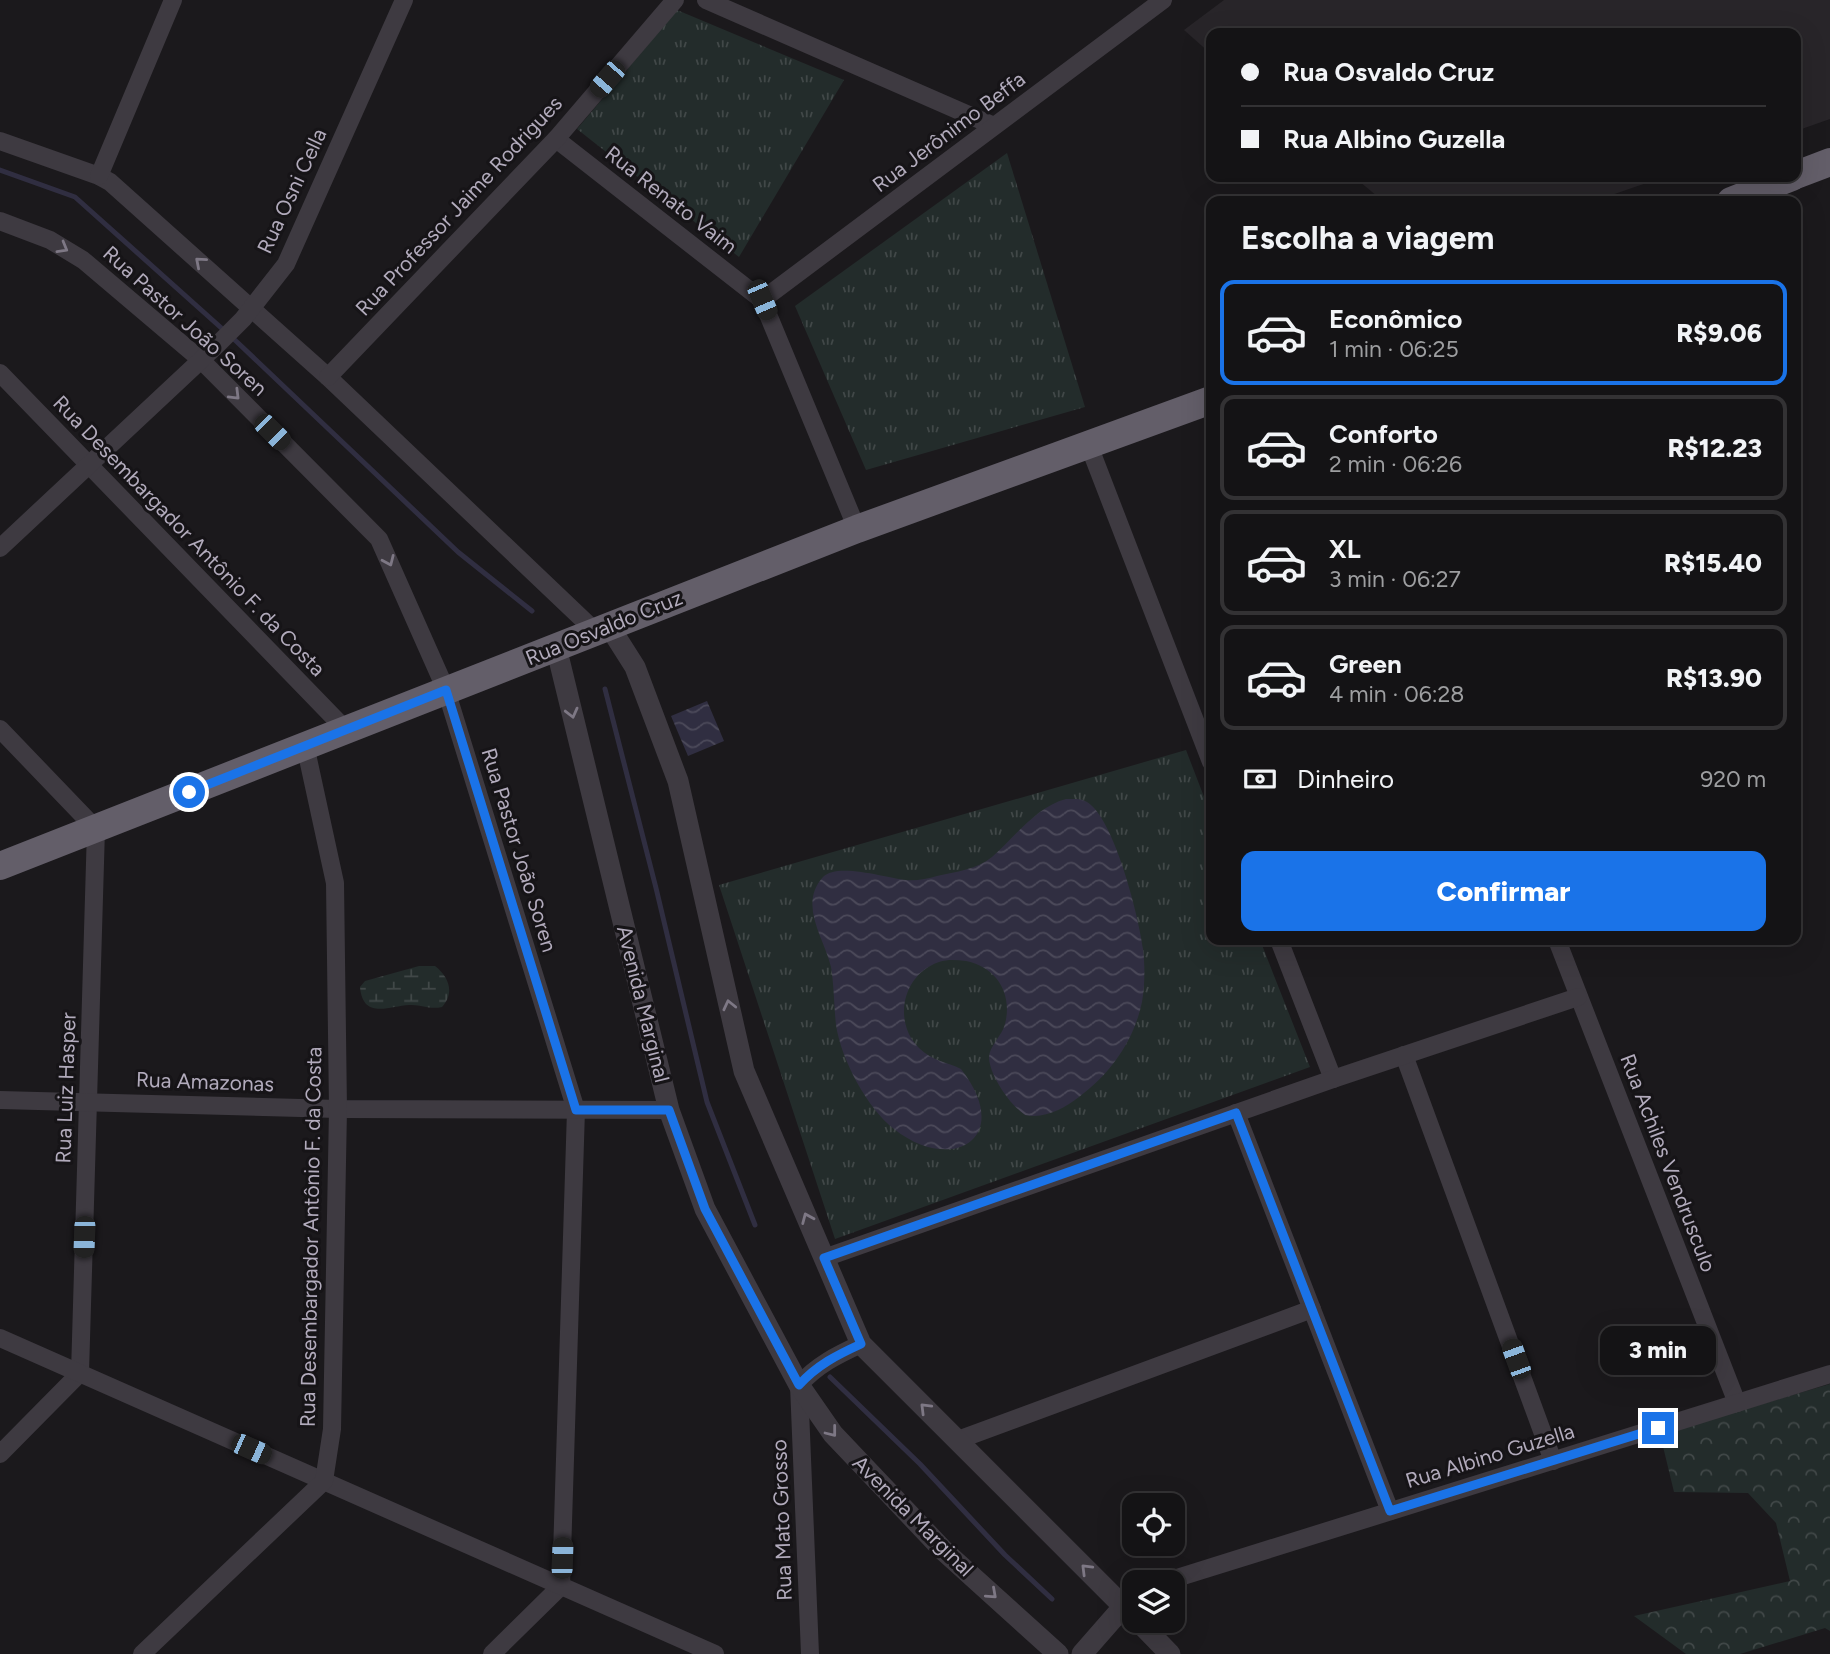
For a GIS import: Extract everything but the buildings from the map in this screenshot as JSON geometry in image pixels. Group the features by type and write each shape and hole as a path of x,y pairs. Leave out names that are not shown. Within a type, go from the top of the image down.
{"highway":[{"path":"1801,175 1828,169"},
{"path":"1744,196 1779,182"},
{"name":"Rua Osvaldo Cruz","path":"0,866 857,529 1206,402"}],"street":[{"path":"99,176 173,0"},
{"name":"Rua Osni Cella","path":"0,548 217,345 286,264 404,0"},
{"name":"Rua Professor Jaime Rodrigues","path":"328,377 555,139 676,0"},
{"path":"706,0 994,126"},
{"name":"Rua Jerônimo Beffa","path":"762,300 1157,1"},
{"name":"Rua Renato Vaim","path":"555,139 762,300 857,529"},
{"path":"0,141 99,176 247,313 328,377 602,629 635,667 678,781 744,1071 861,1344 1122,1600"},
{"name":"Rua Pastor João Soren","path":"0,221 50,240 83,260 201,360 379,539 446,690 576,1110 561,1586"},
{"name":"Rua Desembargador Antônio F. da Costa","path":"0,373 345,729"},
{"path":"1088,443 1206,749"},
{"name":"Avenida Marginal","path":"556,647 669,1110 705,1209 799,1385 833,1434 944,1551 1058,1654"},
{"path":"0,729 96,829"},
{"name":"Rua Desembargador Antônio F. da Costa","path":"305,745 335,883 338,1109 332,1429 324,1481"},
{"name":"Rua Luiz Hasper","path":"80,1373 96,829"},
{"path":"1281,945 1333,1079"},
{"name":"Rua Achiles Vendrusculo","path":"1559,945 1737,1403"},
{"path":"824,1258 1578,996"},
{"path":"1404,1055 1553,1461"},
{"name":"Rua Amazonas","path":"0,1100 338,1109 669,1110"},
{"path":"1236,1113 1390,1511"},
{"path":"958,1440 1312,1309"},
{"path":"0,1338 715,1654"},
{"path":"799,1385 812,1370 861,1344"},
{"path":"0,1454 80,1373"},
{"name":"Rua Albino Guzella","path":"1185,1575 1830,1374"},
{"name":"Rua Mato Grosso","path":"799,1385 810,1654"},
{"path":"142,1654 324,1481"},
{"path":"492,1654 561,1586"},
{"path":"1082,1654 1122,1619"},
{"path":"1152,1633 1170,1654"}],"shaded area":[{"path":"1224,0 1830,0 1830,119 1801,129 1801,28 1206,28 1206,50 1184,30"},
{"path":"1360,182 1649,182 1609,196 1377,196"}],"green space":[{"path":"677,10 844,80 739,257 577,129"},
{"path":"1007,153 1085,407 866,470 795,306"},
{"path":"1186,750 1206,802 1206,945 1262,945 1310,1067 835,1239 719,885"},
{"path":"419,966 435,966 447,980 449,991 442,1007 409,1005 378,1009 366,1004 360,987 365,981"},
{"path":"1830,1384 1830,1631 1825,1628 1740,1654 1686,1654 1634,1616 1790,1581 1776,1523 1748,1493 1674,1492 1660,1434"}],"water":[{"path":"707,701 724,741 688,756 671,716"},
{"path":"1066,799 1085,801 1097,812 1116,847 1131,893 1141,934 1144,968 1142,1002 1133,1030 1119,1056 1101,1078 1079,1097 1053,1112 1040,1116 1025,1115 1002,1090 990,1065 990,1054 1005,1024 1007,1013 1000,983 986,969 966,961 946,960 927,968 917,977 905,999 906,1025 911,1037 924,1052 934,1059 961,1069 976,1093 981,1114 979,1130 970,1142 955,1148 937,1149 916,1142 894,1129 874,1109 843,1053 836,1025 831,967 813,910 816,888 823,877 839,871 914,880 973,867 992,857 1035,816"}],"waterway":[{"path":"0,170 75,197 237,342 458,552 532,611"},
{"path":"605,689 707,1102 755,1225"},
{"path":"830,1377 920,1464 1005,1555 1052,1599"}],"route":[{"path":"189,792 446,690 576,1110 669,1110 705,1209 799,1385 812,1370 861,1344 824,1258 1236,1113 1390,1511 1658,1428"}]}
